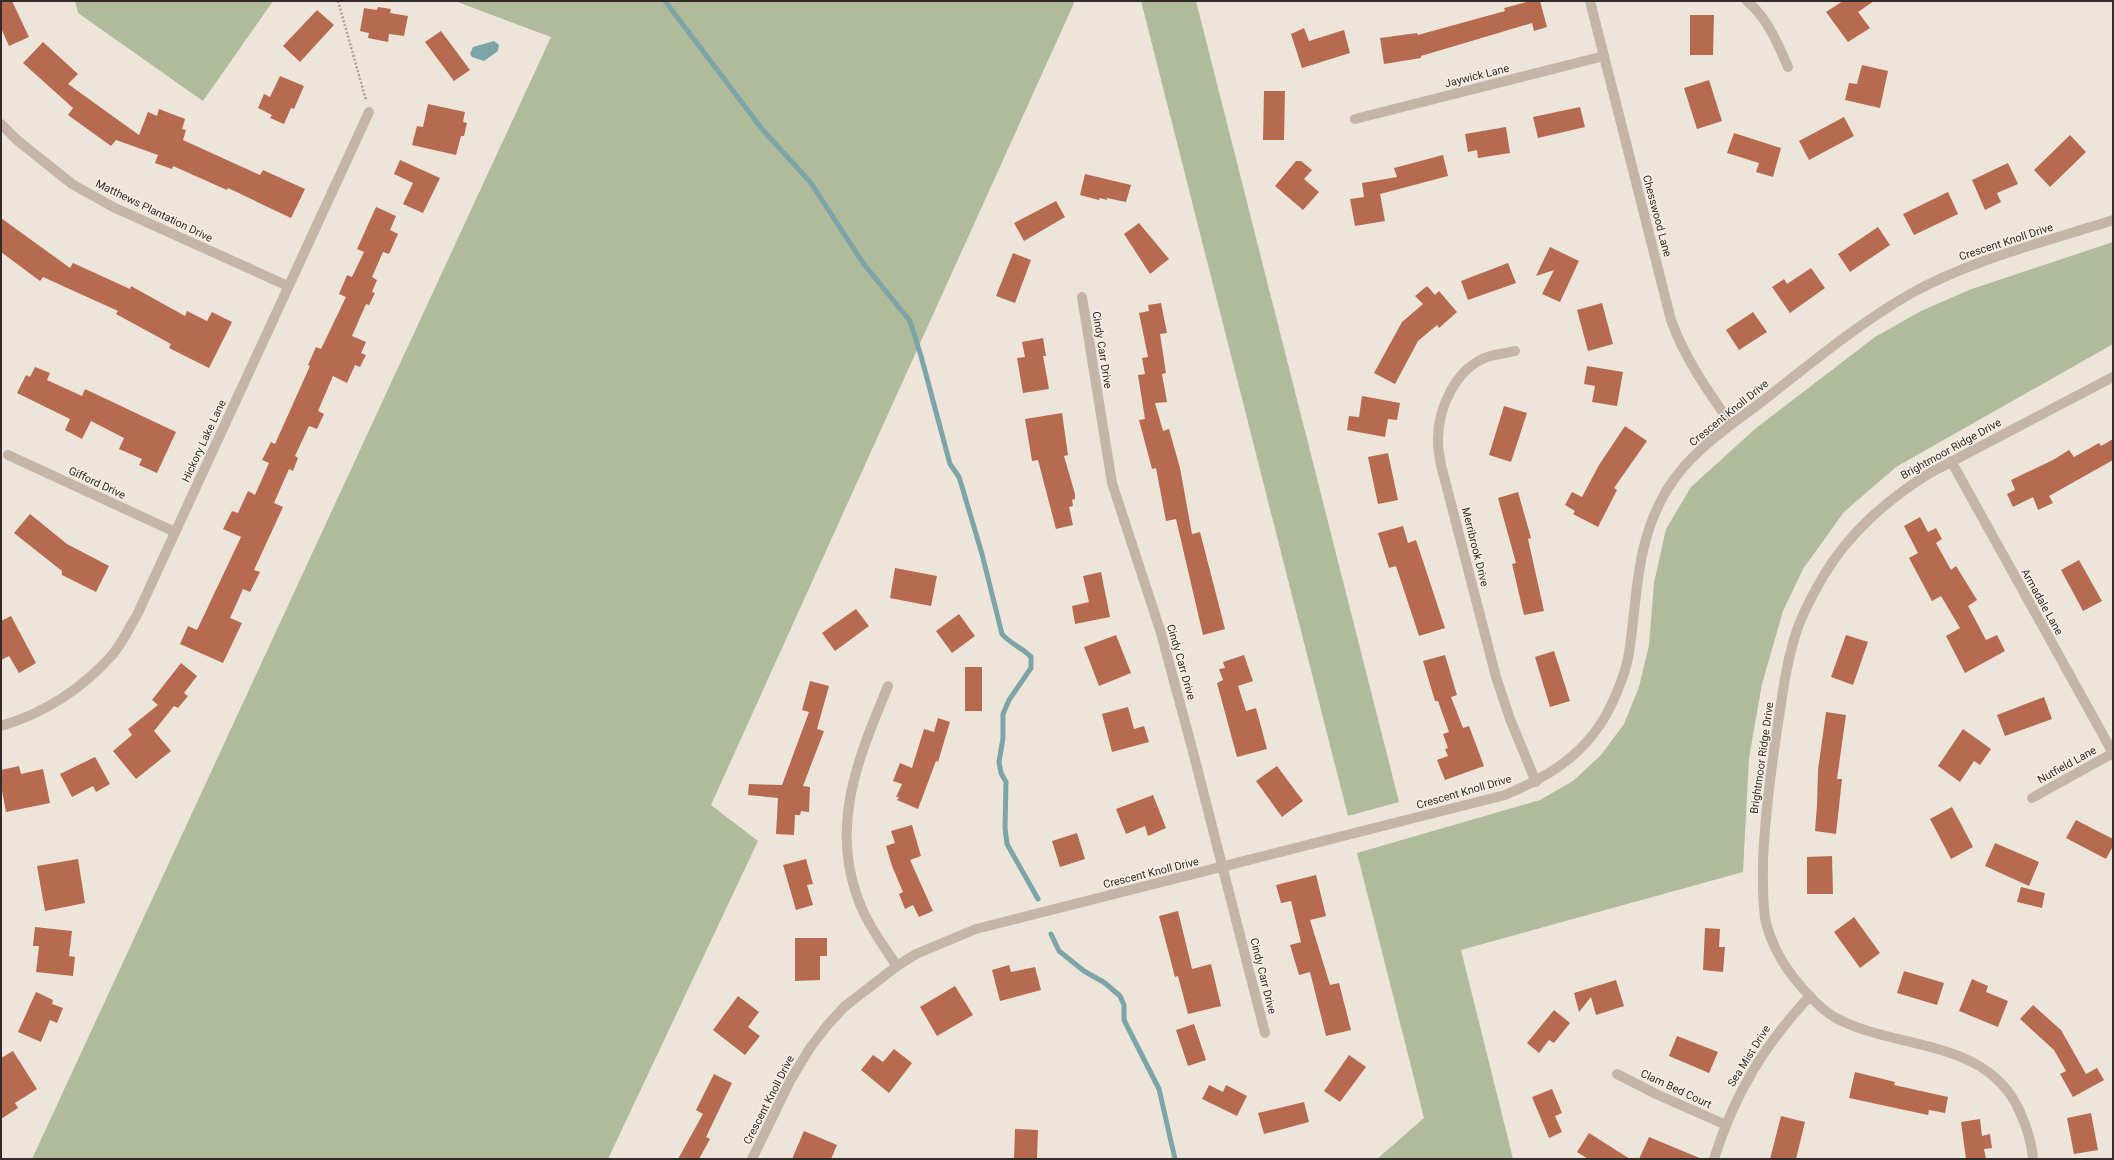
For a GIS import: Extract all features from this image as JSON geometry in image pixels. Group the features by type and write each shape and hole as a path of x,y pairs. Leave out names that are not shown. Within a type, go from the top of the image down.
{"street":[{"name":"Chesswood Lane","path":"1590,1 1676,334 1693,369 1731,424"},
{"path":"1747,1 1761,14 1772,31 1788,67"},
{"name":"Jaywick Lane","path":"1355,119 1604,56"},
{"name":"Hickory Lake Lane","path":"1,726 25,718 64,697 84,682 114,653 137,615 369,112"},
{"name":"Matthews Plantation Drive","path":"1,124 50,168 113,207 288,286"},
{"name":"Crescent Knoll Drive","path":"752,1159 790,1081 822,1032 844,1007 897,966 937,944 976,929 1223,868 1505,795 1536,782 1574,757 1604,720 1623,679 1629,655 1638,572 1650,526 1669,486 1706,444 1848,335 1910,294 1972,265 2113,220"},
{"name":"Cindy Carr Drive","path":"1082,298 1112,483 1161,633 1265,1033"},
{"name":"Merribrook Drive","path":"1514,351 1489,356 1474,364 1462,375 1443,405 1438,443 1441,465 1496,677 1510,719 1536,782"},
{"name":"Brightmoor Ridge Drive","path":"2033,1159 2029,1134 2016,1102 1992,1075 1977,1063 1962,1056 1866,1030 1827,1012 1794,978 1782,960 1767,925 1763,907 1764,836 1770,777 1790,655 1798,628 1810,599 1842,548 1870,517 1903,490 1952,461 2113,377"},
{"name":"Gifford Drive","path":"8,456 175,532"},
{"name":"Armadale Lane","path":"1952,461 2113,753"},
{"path":"888,686 856,766 849,798 847,848 854,888 863,911 873,931 897,966"},
{"name":"Nutfield Lane","path":"2032,798 2113,753"},
{"name":"Sea Mist Drive","path":"1714,1159 1726,1124 1741,1090 1768,1045 1786,1022 1810,996"},
{"name":"Clam Bed Court","path":"1617,1074 1656,1094 1726,1124"}],"path":[{"path":"338,1 369,112"}],"green space":[{"path":"75,1 273,1 203,101 78,13"},
{"path":"455,1 1075,1 711,805 758,841 608,1159 32,1159 551,37"},
{"path":"1141,1 1196,1 1399,802 1348,816"},
{"path":"2113,242 2113,344 1896,467 1844,512 1803,569 1783,611 1762,684 1749,758 1743,872 1461,950 1513,1159 1377,1159 1424,1118 1357,853 1540,800 1573,781 1601,755 1624,724 1639,687 1649,645 1654,583 1666,529 1691,487 1755,429 1875,337 1921,311 1969,290"}],"water":[{"path":"494,41 499,45 498,51 484,61 472,57 470,54 473,47"}],"building":[{"path":"1,1 12,1 29,37 9,46 1,28"},
{"path":"1531,1 1540,1 1547,27 1534,31 1532,23 1421,56 1421,58 1384,64 1380,38 1417,33 1418,35 1505,11 1504,8"},
{"path":"1843,1 1874,1 1858,12 1870,28 1848,42 1826,12"},
{"path":"378,7 391,9 390,13 408,16 404,36 389,34 388,42 368,38 369,33 360,31 364,8 377,10"},
{"path":"317,10 334,25 300,62 283,46"},
{"path":"1690,15 1714,15 1713,55 1690,55"},
{"path":"1304,28 1309,41 1344,30 1350,53 1302,68 1291,34"},
{"path":"441,31 470,70 454,81 425,42"},
{"path":"43,42 78,74 68,84 139,135 148,112 157,116 159,109 185,119 182,129 186,130 183,140 260,175 263,170 305,189 291,218 228,188 227,190 173,166 172,169 155,163 158,155 116,140 111,146 68,115 73,108 23,63"},
{"path":"1862,65 1888,71 1880,108 1845,100 1849,83 1857,84"},
{"path":"280,76 304,86 294,109 291,108 284,124 270,118 272,115 258,108 264,94 270,97"},
{"path":"1709,80 1722,121 1697,129 1684,88"},
{"path":"1264,91 1285,91 1284,140 1263,140"},
{"path":"428,104 465,112 463,122 467,123 464,136 461,136 456,155 412,145 417,126 423,127"},
{"path":"1580,107 1585,127 1538,138 1533,117"},
{"path":"1844,117 1854,136 1809,160 1799,141"},
{"path":"1506,127 1510,153 1478,158 1477,150 1468,152 1465,134"},
{"path":"1734,133 1781,148 1773,177 1756,172 1759,163 1727,153"},
{"path":"2070,135 2086,152 2050,187 2034,170"},
{"path":"1443,155 1448,176 1380,194 1385,221 1355,226 1350,199 1364,197 1362,183 1397,177 1394,168"},
{"path":"400,160 440,178 423,213 403,204 413,183 394,174"},
{"path":"1296,161 1301,161 1312,170 1304,179 1319,192 1303,210 1275,186"},
{"path":"2008,163 2018,184 1997,193 2001,202 1985,210 1972,180"},
{"path":"1085,174 1131,185 1126,202 1107,198 1107,200 1100,198 1099,200 1080,195"},
{"path":"1948,192 1958,214 1914,235 1903,214"},
{"path":"1056,201 1065,217 1024,241 1014,223"},
{"path":"376,207 396,216 390,230 398,234 389,254 383,252 372,277 377,280 372,292 375,293 369,305 366,304 352,336 366,342 361,353 366,355 360,367 355,365 347,383 333,376 318,411 324,414 317,429 309,426 295,456 298,458 293,471 289,469 274,503 283,507 254,570 260,572 250,592 243,589 230,618 242,623 223,663 180,644 188,626 197,630 241,537 223,529 232,511 238,513 248,491 255,495 269,463 262,460 271,442 275,444 310,366 308,365 316,347 321,349 346,297 339,294 347,275 352,277 364,252 357,249"},
{"path":"1,218 70,268 73,263 130,289 131,286 185,316 187,311 207,321 212,312 232,322 209,368 169,348 171,344 116,314 118,311 43,277 40,281 1,252"},
{"path":"1139,223 1169,259 1150,274 1124,234"},
{"path":"1878,227 1890,245 1850,272 1838,254"},
{"path":"1550,247 1579,261 1560,302 1542,294 1554,270 1536,276"},
{"path":"1013,253 1031,260 1015,303 996,296"},
{"path":"1508,263 1516,283 1468,300 1461,281"},
{"path":"1811,268 1825,288 1790,313 1772,287 1784,279 1787,284"},
{"path":"1427,286 1435,295 1439,291 1457,312 1439,328 1437,325 1418,341 1395,384 1374,373 1402,322 1423,304 1415,296"},
{"path":"1161,303 1167,333 1160,334 1166,373 1162,374 1167,402 1155,403 1163,431 1169,429 1180,468 1192,534 1200,532 1225,629 1203,635 1176,519 1166,521 1156,468 1152,469 1139,420 1145,419 1138,375 1145,374 1142,358 1148,357 1139,313 1149,311 1148,305"},
{"path":"1602,303 1613,344 1588,351 1577,310"},
{"path":"1753,312 1767,332 1739,350 1726,330"},
{"path":"1043,338 1046,356 1043,356 1049,389 1023,393 1017,358 1025,357 1022,342"},
{"path":"1587,366 1623,372 1617,406 1592,402 1595,386 1584,384"},
{"path":"35,367 50,373 47,380 82,396 85,389 176,432 157,473 139,465 142,459 119,449 124,438 91,421 82,439 65,430 70,419 17,393 26,375 30,377"},
{"path":"1362,396 1400,403 1397,420 1388,419 1385,437 1347,430 1349,416 1359,417"},
{"path":"1504,406 1527,413 1511,462 1489,455"},
{"path":"1062,413 1068,455 1064,456 1075,494 1075,499 1072,500 1073,506 1069,507 1073,525 1056,529 1038,460 1032,461 1025,419"},
{"path":"1625,426 1647,441 1614,488 1617,490 1598,527 1573,514 1575,511 1565,505 1572,492 1582,497 1599,465"},
{"path":"2113,439 2113,460 2049,496 2053,503 2038,510 2033,497 2013,507 2007,494 2015,490 2011,480 2053,460 2069,450 2074,457 2099,443 2101,446"},
{"path":"1388,453 1398,500 1378,504 1368,457"},
{"path":"1518,492 1531,538 1528,539 1544,611 1524,615 1512,564 1516,563 1498,498"},
{"path":"30,514 67,544 109,566 96,592 62,575 62,571 14,533"},
{"path":"1920,517 1928,532 1936,528 1942,539 1936,543 1951,570 1956,566 1977,600 1968,606 1986,640 1997,635 2005,651 1965,673 1946,636 1960,628 1941,596 1932,601 1909,558 1918,553 1904,526"},
{"path":"1403,526 1408,543 1416,540 1445,628 1419,636 1396,566 1389,568 1378,533"},
{"path":"2079,560 2102,601 2083,611 2061,570"},
{"path":"895,568 937,576 931,606 890,598"},
{"path":"1101,572 1110,617 1075,624 1072,606 1089,602 1083,576"},
{"path":"856,609 869,626 835,651 822,633"},
{"path":"959,614 975,636 952,653 936,631"},
{"path":"11,616 36,663 19,673 9,656 1,660 1,621"},
{"path":"1116,635 1131,673 1099,686 1084,647"},
{"path":"1846,635 1868,642 1853,685 1831,677"},
{"path":"1554,651 1570,701 1550,707 1535,657"},
{"path":"1244,655 1253,681 1238,686 1246,711 1256,708 1267,749 1237,757 1217,683 1223,680 1219,669 1225,668 1223,662"},
{"path":"1445,655 1457,695 1451,697 1463,728 1469,726 1484,766 1445,780 1437,760 1448,756 1445,749 1448,748 1443,734 1449,732 1438,701 1435,701 1423,661"},
{"path":"181,663 197,676 184,693 188,696 178,708 174,706 154,731 171,751 136,779 113,751 132,735 128,729 158,705 152,700"},
{"path":"965,667 982,667 982,711 965,711"},
{"path":"810,681 829,686 817,729 824,731 803,786 810,787 809,812 801,811 800,815 795,815 794,835 776,834 778,798 748,795 749,784 782,785 809,712 802,710"},
{"path":"2044,697 2052,719 2005,736 1997,715"},
{"path":"1128,707 1134,729 1144,726 1149,742 1112,752 1102,714"},
{"path":"1826,712 1846,715 1837,779 1842,779 1836,834 1815,831 1818,770"},
{"path":"938,718 950,722 938,762 936,761 918,809 897,800 899,797 896,797 902,784 893,781 900,763 912,768 924,729 934,732"},
{"path":"1963,729 1991,749 1980,765 1974,761 1960,782 1938,766"},
{"path":"95,757 110,784 96,792 93,786 72,797 60,774"},
{"path":"19,766 21,774 43,769 50,803 6,812 1,785 1,770"},
{"path":"1277,766 1303,801 1282,817 1256,781"},
{"path":"1153,795 1166,828 1148,836 1145,826 1126,834 1116,809"},
{"path":"1952,807 1973,847 1951,859 1930,819"},
{"path":"2076,820 2113,839 2113,846 2106,859 2066,838"},
{"path":"912,825 921,856 910,860 933,911 919,917 913,905 905,909 899,894 903,892 892,866 886,846 895,843 891,831"},
{"path":"1077,833 1085,859 1060,867 1052,841"},
{"path":"1995,843 2039,862 2029,886 1985,866"},
{"path":"1832,856 1833,894 1807,894 1807,857"},
{"path":"78,859 85,903 45,911 37,866"},
{"path":"806,859 813,884 807,885 813,905 796,910 783,865"},
{"path":"1316,875 1326,916 1310,920 1330,985 1339,983 1351,1030 1326,1036 1310,972 1299,975 1290,945 1301,942 1291,901 1281,903 1276,885"},
{"path":"2021,887 2045,893 2042,908 2017,902"},
{"path":"1178,911 1192,969 1211,964 1221,1006 1188,1014 1178,976 1175,977 1159,916"},
{"path":"1854,917 1880,953 1860,968 1834,932"},
{"path":"35,927 72,931 69,956 75,957 73,976 36,972 39,946 33,946"},
{"path":"1705,928 1720,929 1719,947 1725,947 1723,972 1703,970"},
{"path":"795,938 827,938 827,956 820,956 820,980 795,981"},
{"path":"1009,965 1011,972 1035,967 1041,990 1000,1001 992,970"},
{"path":"1904,971 1944,983 1937,1005 1897,993"},
{"path":"1972,979 1988,986 1986,992 2008,1001 1998,1027 1959,1011"},
{"path":"1616,980 1624,1006 1596,1015 1591,997 1579,1012 1574,993"},
{"path":"955,986 973,1015 937,1036 920,1007"},
{"path":"36,992 53,1000 52,1004 63,1008 57,1023 50,1020 41,1042 18,1032"},
{"path":"738,996 759,1012 748,1027 760,1036 745,1055 713,1030"},
{"path":"2033,1005 2061,1030 2086,1074 2097,1068 2104,1080 2073,1097 2060,1074 2066,1071 2054,1050 2020,1019"},
{"path":"1554,1010 1570,1023 1554,1043 1549,1040 1539,1053 1527,1043"},
{"path":"1194,1024 1206,1060 1188,1066 1176,1030"},
{"path":"1677,1036 1718,1052 1709,1073 1669,1056"},
{"path":"894,1049 912,1063 889,1093 861,1070 873,1055 883,1062"},
{"path":"13,1051 37,1089 15,1103 18,1108 1,1119 1,1058"},
{"path":"1349,1055 1366,1067 1340,1102 1324,1091"},
{"path":"1855,1072 1895,1082 1894,1085 1948,1097 1945,1113 1929,1110 1928,1115 1849,1098"},
{"path":"714,1074 732,1083 706,1137 710,1139 699,1159 678,1159 703,1114 696,1110"},
{"path":"1209,1085 1223,1092 1226,1085 1247,1096 1237,1116 1202,1099"},
{"path":"1552,1089 1562,1113 1555,1116 1562,1132 1549,1138 1532,1097"},
{"path":"1304,1102 1309,1122 1264,1134 1258,1113"},
{"path":"2091,1113 2098,1150 2074,1154 2067,1118"},
{"path":"1781,1116 1805,1122 1796,1159 1770,1159"},
{"path":"1980,1119 1982,1136 1990,1134 1992,1148 1984,1149 1986,1159 1966,1159 1961,1122"},
{"path":"1015,1129 1038,1130 1037,1159 1014,1159"},
{"path":"804,1131 837,1145 831,1159 792,1159"},
{"path":"1589,1133 1630,1159 1588,1159 1577,1152"},
{"path":"1649,1137 1702,1159 1639,1159"}],"waterway":[{"path":"665,1 762,129 811,183 863,263 910,321 950,464 959,477 982,554 1002,634 1031,657 1031,668 1009,700 1003,714 1003,738 999,762 1001,773 1006,782 1005,828 1007,844 1038,899"},
{"path":"1051,934 1059,951 1084,971 1105,983 1120,996 1124,1005 1124,1020 1159,1089 1175,1159"}]}
